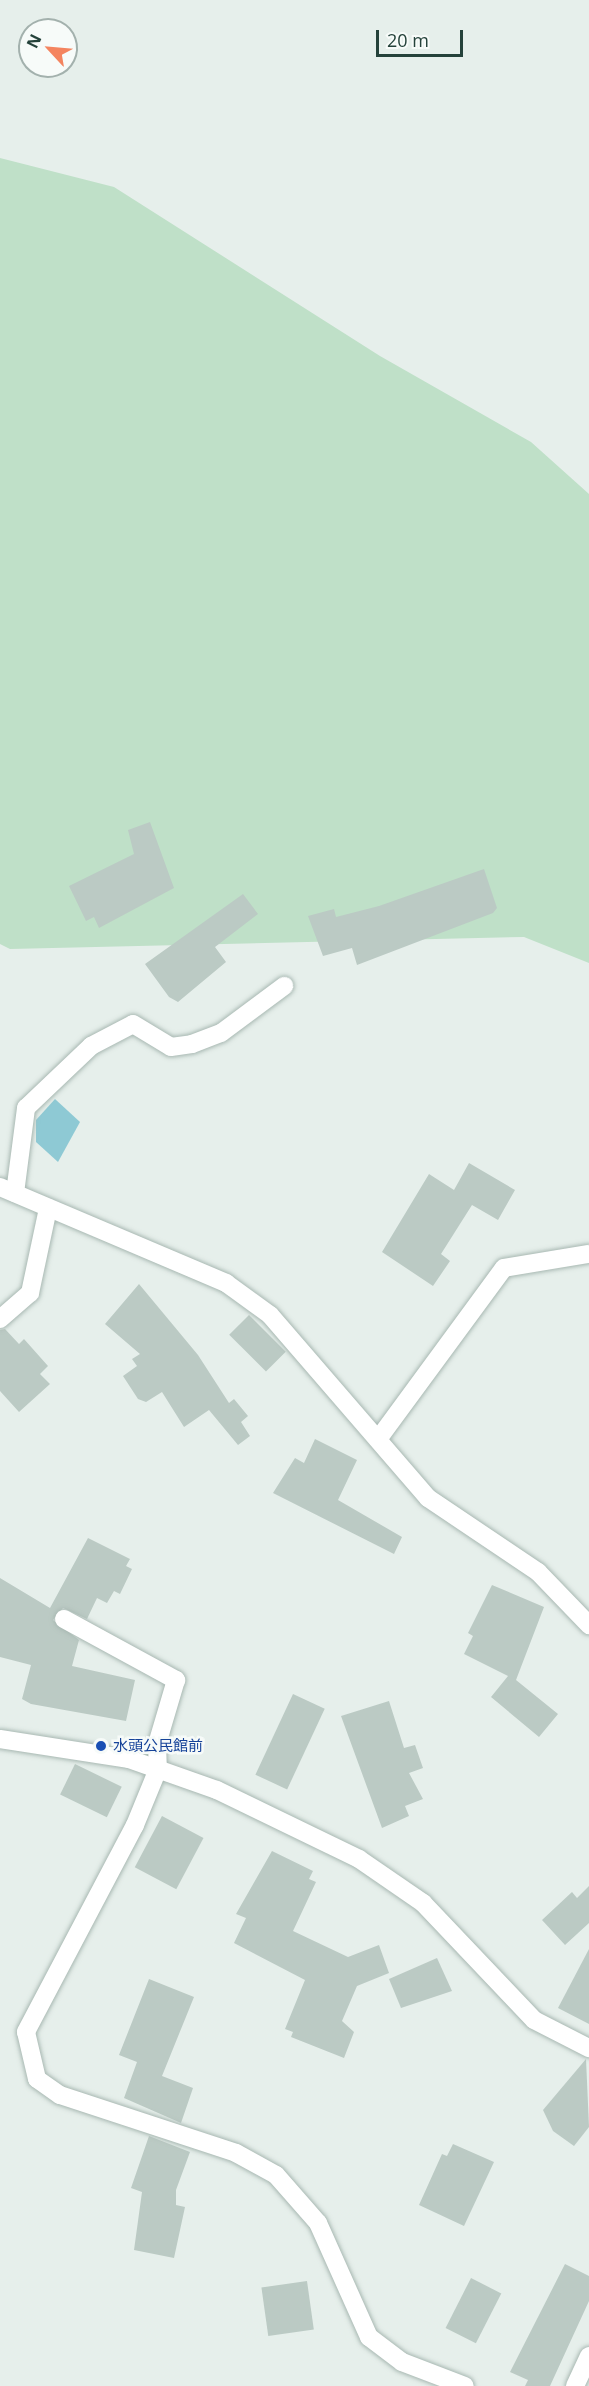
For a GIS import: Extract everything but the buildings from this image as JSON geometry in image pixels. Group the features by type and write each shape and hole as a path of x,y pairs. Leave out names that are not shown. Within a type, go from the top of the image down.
{"street":[{"path":"284,986 221,1033 192,1044 171,1047 134,1024 91,1046 26,1108 8,1190 226,1283 270,1315 379,1438 428,1498 537,1572 589,1625"},
{"path":"0,1319 30,1293 48,1208"},
{"path":"379,1438 504,1268 589,1254"},
{"path":"64,1619 176,1680 157,1744 158,1769 135,1825 26,2032 37,2079 60,2095 236,2153 276,2175 318,2223 369,2337 402,2362 465,2386"},
{"path":"0,1739 109,1755 158,1769 217,1790 359,1859 423,1903 534,2020 589,2048"},
{"path":"575,2386 589,2356"}],"green space":[{"path":"0,158 114,187 380,356 531,442 589,494 589,963 524,937 10,949 0,944"}],"water":[{"path":"55,1099 80,1122 58,1162 36,1142 36,1120"}],"place":[{"name":"水頭公民館前","path":"101,1746"}]}
